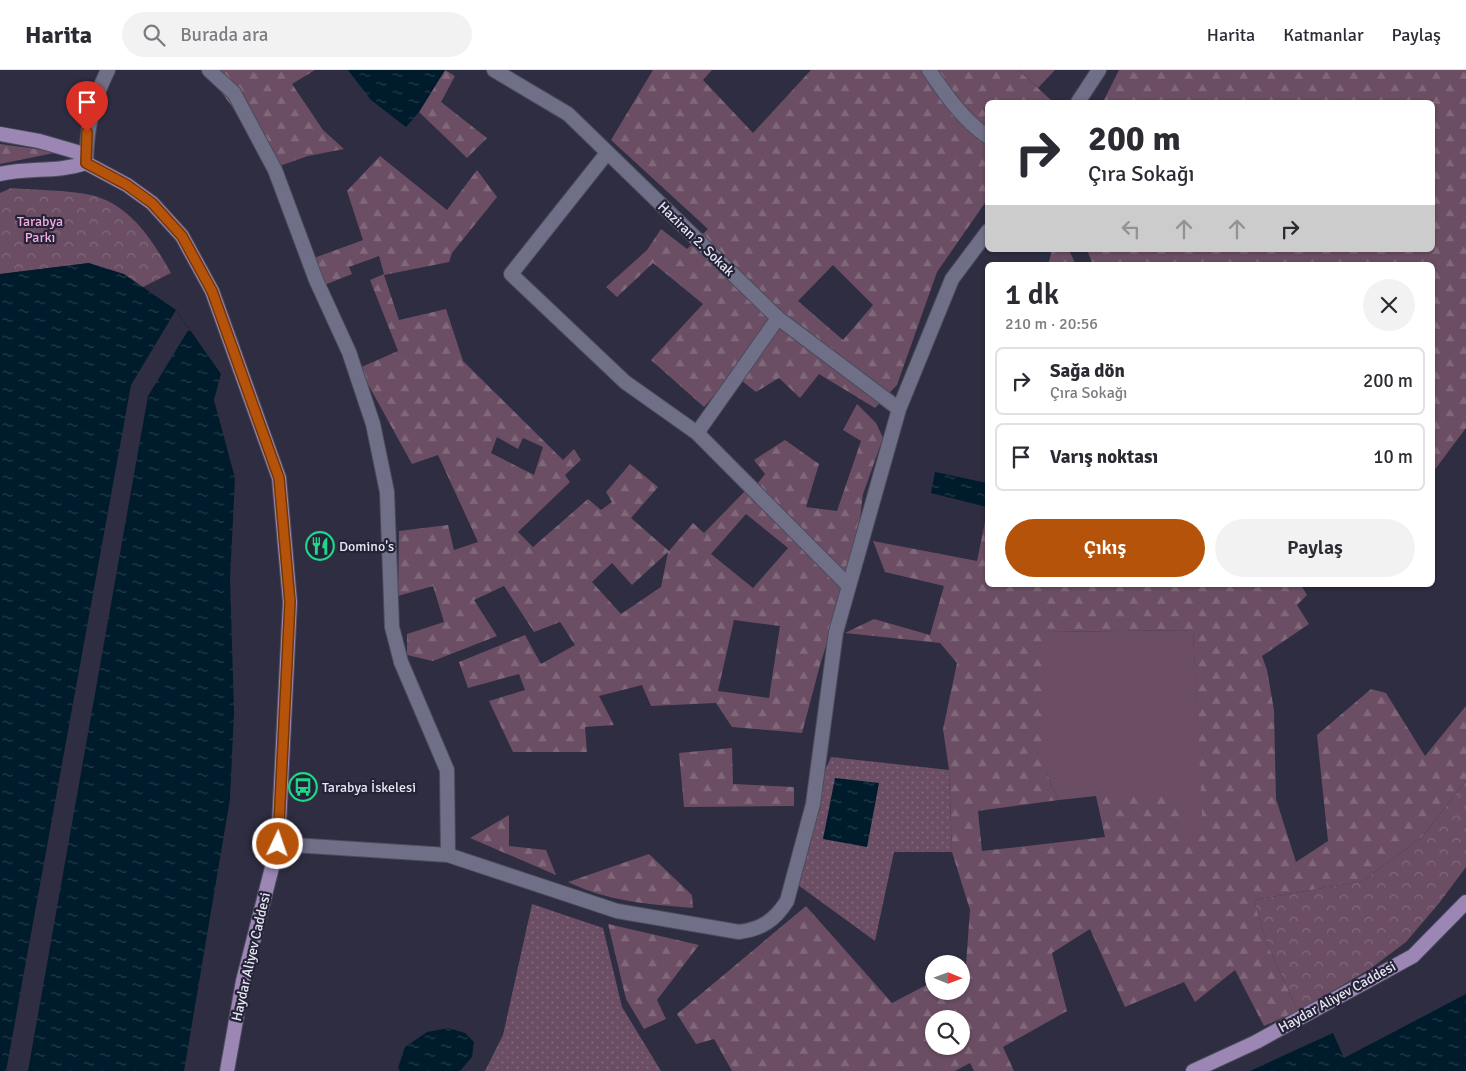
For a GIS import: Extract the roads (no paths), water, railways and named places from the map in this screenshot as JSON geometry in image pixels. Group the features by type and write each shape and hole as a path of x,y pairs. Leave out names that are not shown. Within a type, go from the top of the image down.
{"main road":[{"name":"Haydar Aliyev Caddesi","path":"0,134 77,152 86,163 127,185 152,203 182,236 212,291 279,478 290,602 278,844 243,981 226,1071"},
{"path":"0,174 26,170 68,169 86,163"},
{"name":"Haydar Aliyev Caddesi","path":"1193,1071 1256,1042 1413,956 1466,902"}],"street":[{"path":"86,163 87,132 94,104 108,70"},
{"path":"209,70 234,93 275,170 316,280 349,352 374,424 387,492 392,628 401,662 447,770 448,855"},
{"name":"Haziran 2. Sokak","path":"494,70 568,114 778,318 899,409"},
{"path":"930,70 952,103 975,129 985,136"},
{"path":"1079,100 1099,70"},
{"path":"607,153 511,274 624,382 697,433 849,586"},
{"path":"278,844 448,855 616,911 739,932 754,930 768,923 779,914 787,901 813,804 836,632 899,409 952,278 985,235"},
{"path":"697,433 778,318"}],"water":[{"path":"348,70 445,70 419,112 406,127 371,100"},
{"path":"89,263 124,274 176,310 221,374 214,400 235,478 230,579 234,712 230,799 184,1071 0,1071 0,274"},
{"path":"935,472 985,483 985,506 931,493"},
{"path":"835,778 879,783 867,847 823,839"},
{"path":"1466,994 1466,1071 1250,1071 1333,1033 1344,1058"},
{"path":"448,1028 465,1033 474,1042 472,1057 460,1071 400,1071 398,1068 405,1047 427,1032"}],"place":[{"name":"Domino's","path":"320,546"},
{"name":"Tarabya İskelesi","path":"303,787"}],"park label":[{"name":"Tarabya Parkı","path":"40,230"}]}
